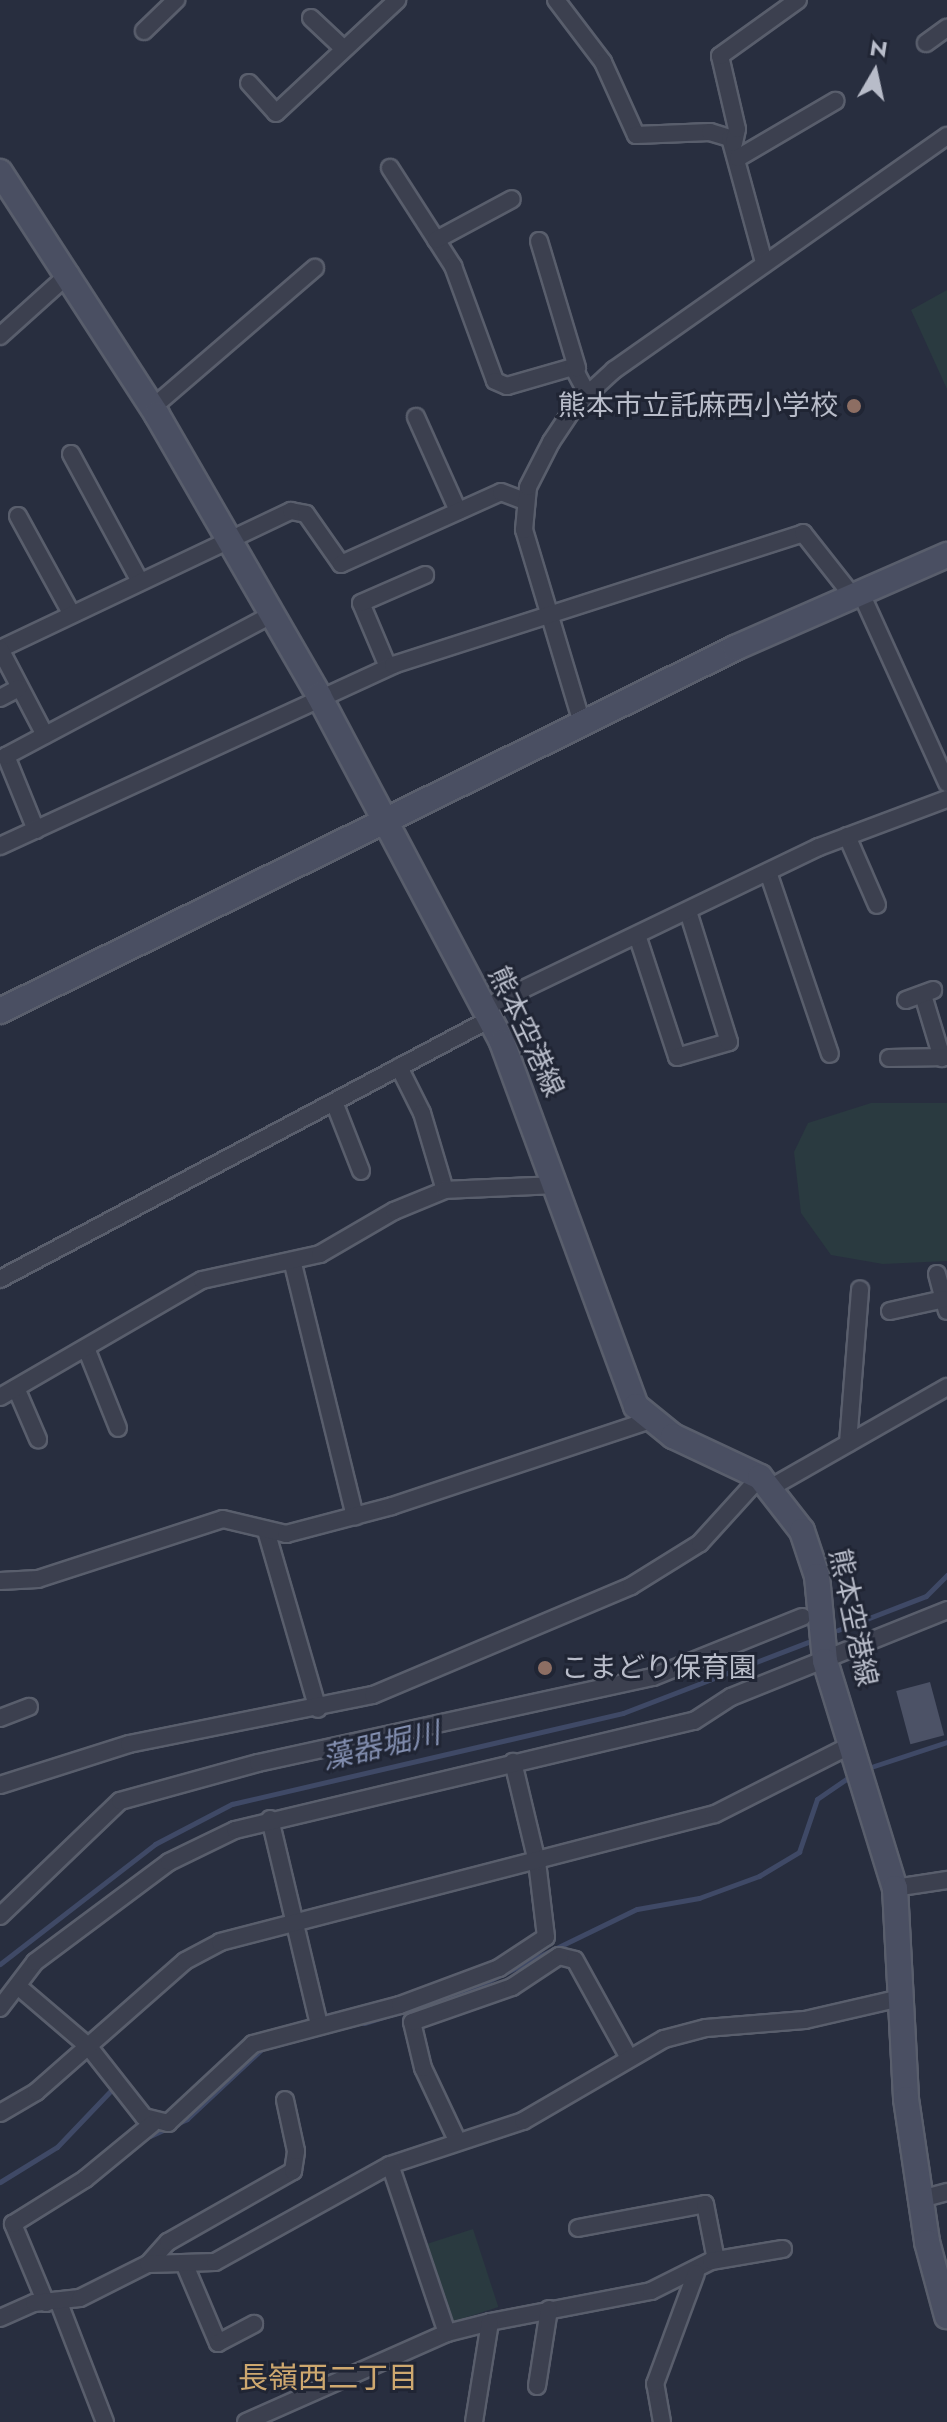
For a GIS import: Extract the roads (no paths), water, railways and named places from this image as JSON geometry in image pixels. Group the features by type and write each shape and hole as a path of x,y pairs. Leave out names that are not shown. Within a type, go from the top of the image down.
{"main road":[{"name":"熊本空港線","path":"0,172 70,273 319,696 487,1014 524,1091 614,1360 636,1406 650,1420 765,1483 812,1556 825,1661 859,1761 895,1888 900,1998 921,2199 947,2316"},
{"path":"0,1011 582,723 855,592 947,555"}],"street":[{"path":"144,31 176,0"},
{"path":"249,83 276,113 397,0"},
{"path":"764,262 736,150 737,129 720,56 798,0"},
{"path":"561,1 603,62 636,135 718,132 736,150"},
{"path":"311,18 344,49"},
{"path":"926,43 947,28"},
{"path":"736,150 835,101"},
{"path":"582,723 524,530 525,501 551,442 587,393 764,262 947,137"},
{"path":"390,168 453,266 497,384 577,368"},
{"path":"436,240 512,199"},
{"path":"539,241 587,393"},
{"path":"152,408 315,268"},
{"path":"0,336 70,273"},
{"path":"416,417 458,511"},
{"path":"71,454 139,580"},
{"path":"45,735 0,649 71,613 227,538 297,510 306,514 341,564 501,492 525,501"},
{"path":"18,516 71,613"},
{"path":"0,846 319,696 388,667 547,611 803,533 855,592 947,783"},
{"path":"388,667 361,603 425,575"},
{"path":"36,830 5,760 45,735 271,615"},
{"path":"0,698 19,688"},
{"path":"0,1279 399,1067 487,1014 637,935 847,836 947,799"},
{"path":"847,836 877,905"},
{"path":"768,872 830,1054"},
{"path":"637,935 677,1057 729,1042 688,911"},
{"path":"889,1058 944,1058 928,993 906,1000"},
{"path":"399,1067 422,1113 445,1190"},
{"path":"334,1102 361,1171"},
{"path":"0,1397 202,1280 293,1264 445,1190 555,1185"},
{"path":"293,1264 355,1516"},
{"path":"890,1311 945,1305 937,1274"},
{"path":"848,1443 860,1289"},
{"path":"86,1348 118,1428"},
{"path":"0,1785 129,1744 318,1709 373,1695 631,1586 700,1543 765,1483 848,1443 947,1387"},
{"path":"16,1388 38,1439"},
{"path":"0,1581 38,1579 223,1519 267,1534 355,1516 650,1420"},
{"path":"267,1534 318,1709"},
{"path":"0,2008 20,1988 35,1962 169,1862 270,1819 694,1721 731,1697 947,1610"},
{"path":"0,1916 120,1801 258,1763 653,1677 802,1617"},
{"path":"0,1718 29,1707"},
{"path":"0,2113 27,2099 202,1951 296,1919 537,1862 715,1814 859,1761"},
{"path":"105,2422 13,2224 85,2179 152,2124 168,2123 189,2108 253,2044 400,2005 499,1968 537,1945 548,1931 537,1862 513,1762"},
{"path":"270,1819 319,2025"},
{"path":"895,1888 947,1880"},
{"path":"456,2138 423,2068 412,2022 469,1997 512,1987 559,1956 575,1960 629,2058"},
{"path":"20,1988 89,2047 152,2124"},
{"path":"0,2318 52,2303 148,2264 221,2259 390,2165 456,2138 523,2121 629,2058 706,2028 805,2020 900,1998"},
{"path":"148,2264 168,2242 293,2171 296,2151 285,2100"},
{"path":"390,2165 447,2333"},
{"path":"921,2199 947,2192"},
{"path":"578,2228 705,2204 716,2260"},
{"path":"246,2422 447,2333 549,2309 651,2291 696,2273 716,2260 783,2249"},
{"path":"184,2263 218,2343 254,2324"},
{"path":"662,2422 655,2384 696,2273"},
{"path":"537,2386 549,2309"},
{"path":"474,2422 490,2322"}],"waterway":[{"name":"藻器堀川","path":"838,1630 926,1596 947,1575"},
{"name":"藻器堀川","path":"0,1964 155,1844 232,1804 623,1713 808,1642"},
{"path":"865,1769 947,1742"},
{"path":"364,2023 472,1989 637,1909 699,1898 759,1876 799,1852 817,1799 852,1775"},
{"path":"150,2136 187,2119 263,2048"},
{"path":"0,2182 57,2147 115,2086"}],"place":[{"name":"熊本市立託麻西小学校","path":"854,406"},
{"name":"こまどり保育園","path":"545,1668"}],"district":[{"name":"長嶺西二丁目","path":"328,2378"}]}
